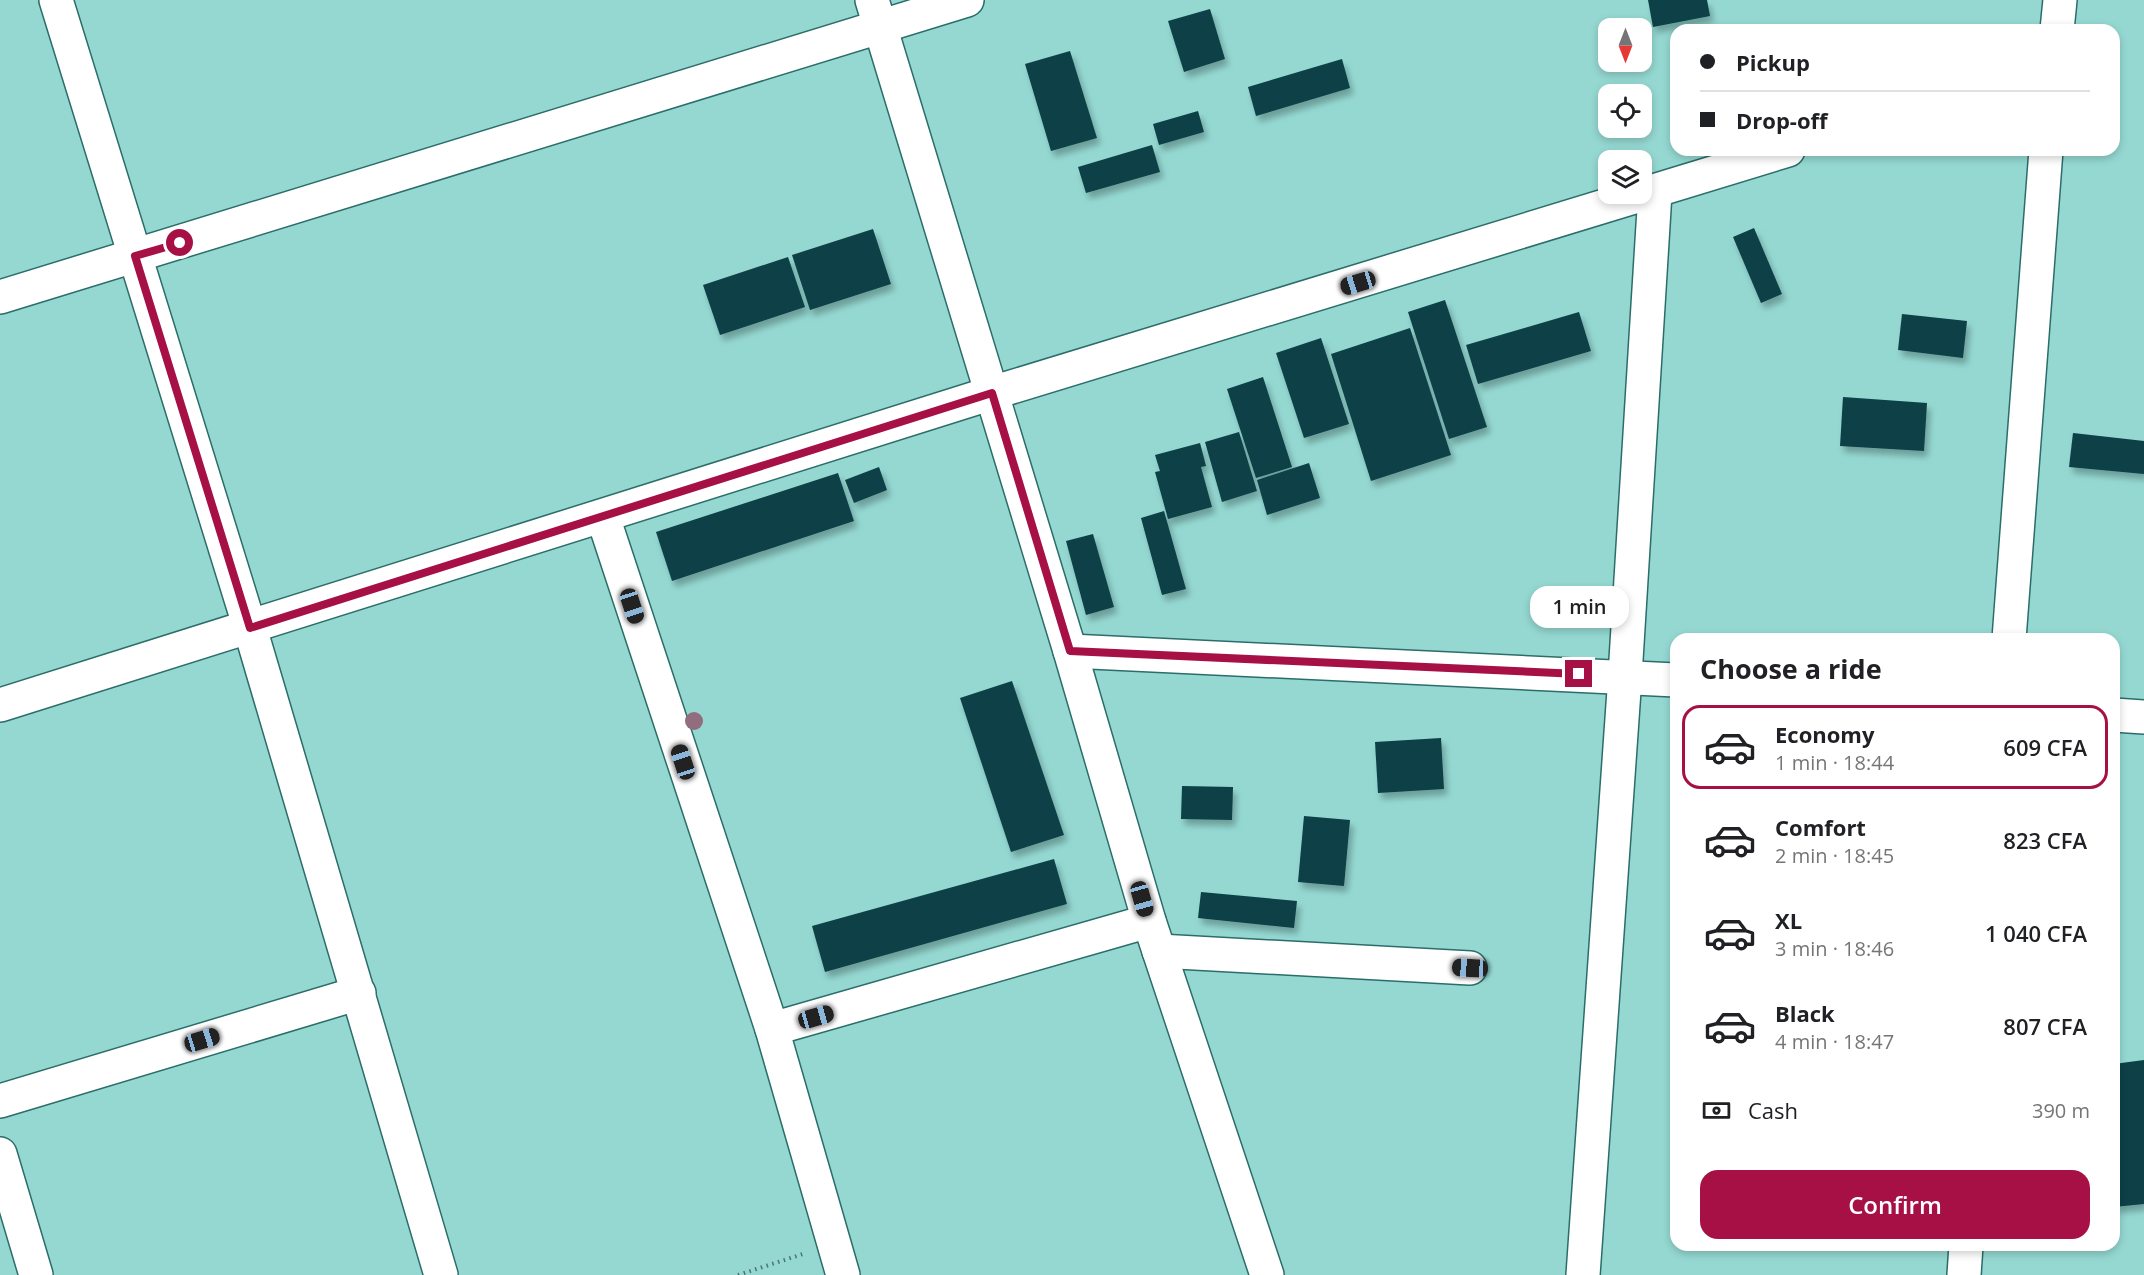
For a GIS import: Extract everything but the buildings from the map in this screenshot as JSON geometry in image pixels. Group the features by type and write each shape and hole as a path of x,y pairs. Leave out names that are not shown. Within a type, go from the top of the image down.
{"street":[{"path":"56,0 250,628 441,1275"},
{"path":"0,297 135,256 877,14 967,0"},
{"path":"2058,24 2060,0"},
{"path":"877,14 1154,936 1268,1275"},
{"path":"0,705 992,393 1769,156"},
{"path":"2009,633 2046,156"},
{"path":"1583,1275 1625,676 1654,193"},
{"path":"603,517 772,1029 832,1244 843,1275"},
{"path":"1070,651 1670,680"},
{"path":"2120,715 2144,717"},
{"path":"772,1029 1154,936 1470,968"},
{"path":"0,1101 359,993"},
{"path":"0,1154 36,1275"},
{"path":"1964,1275 1966,1251"}],"path":[{"path":"738,1275 832,1244"}],"route":[{"path":"180,243 135,256 250,628 992,393 1070,651 1579,674"}]}
